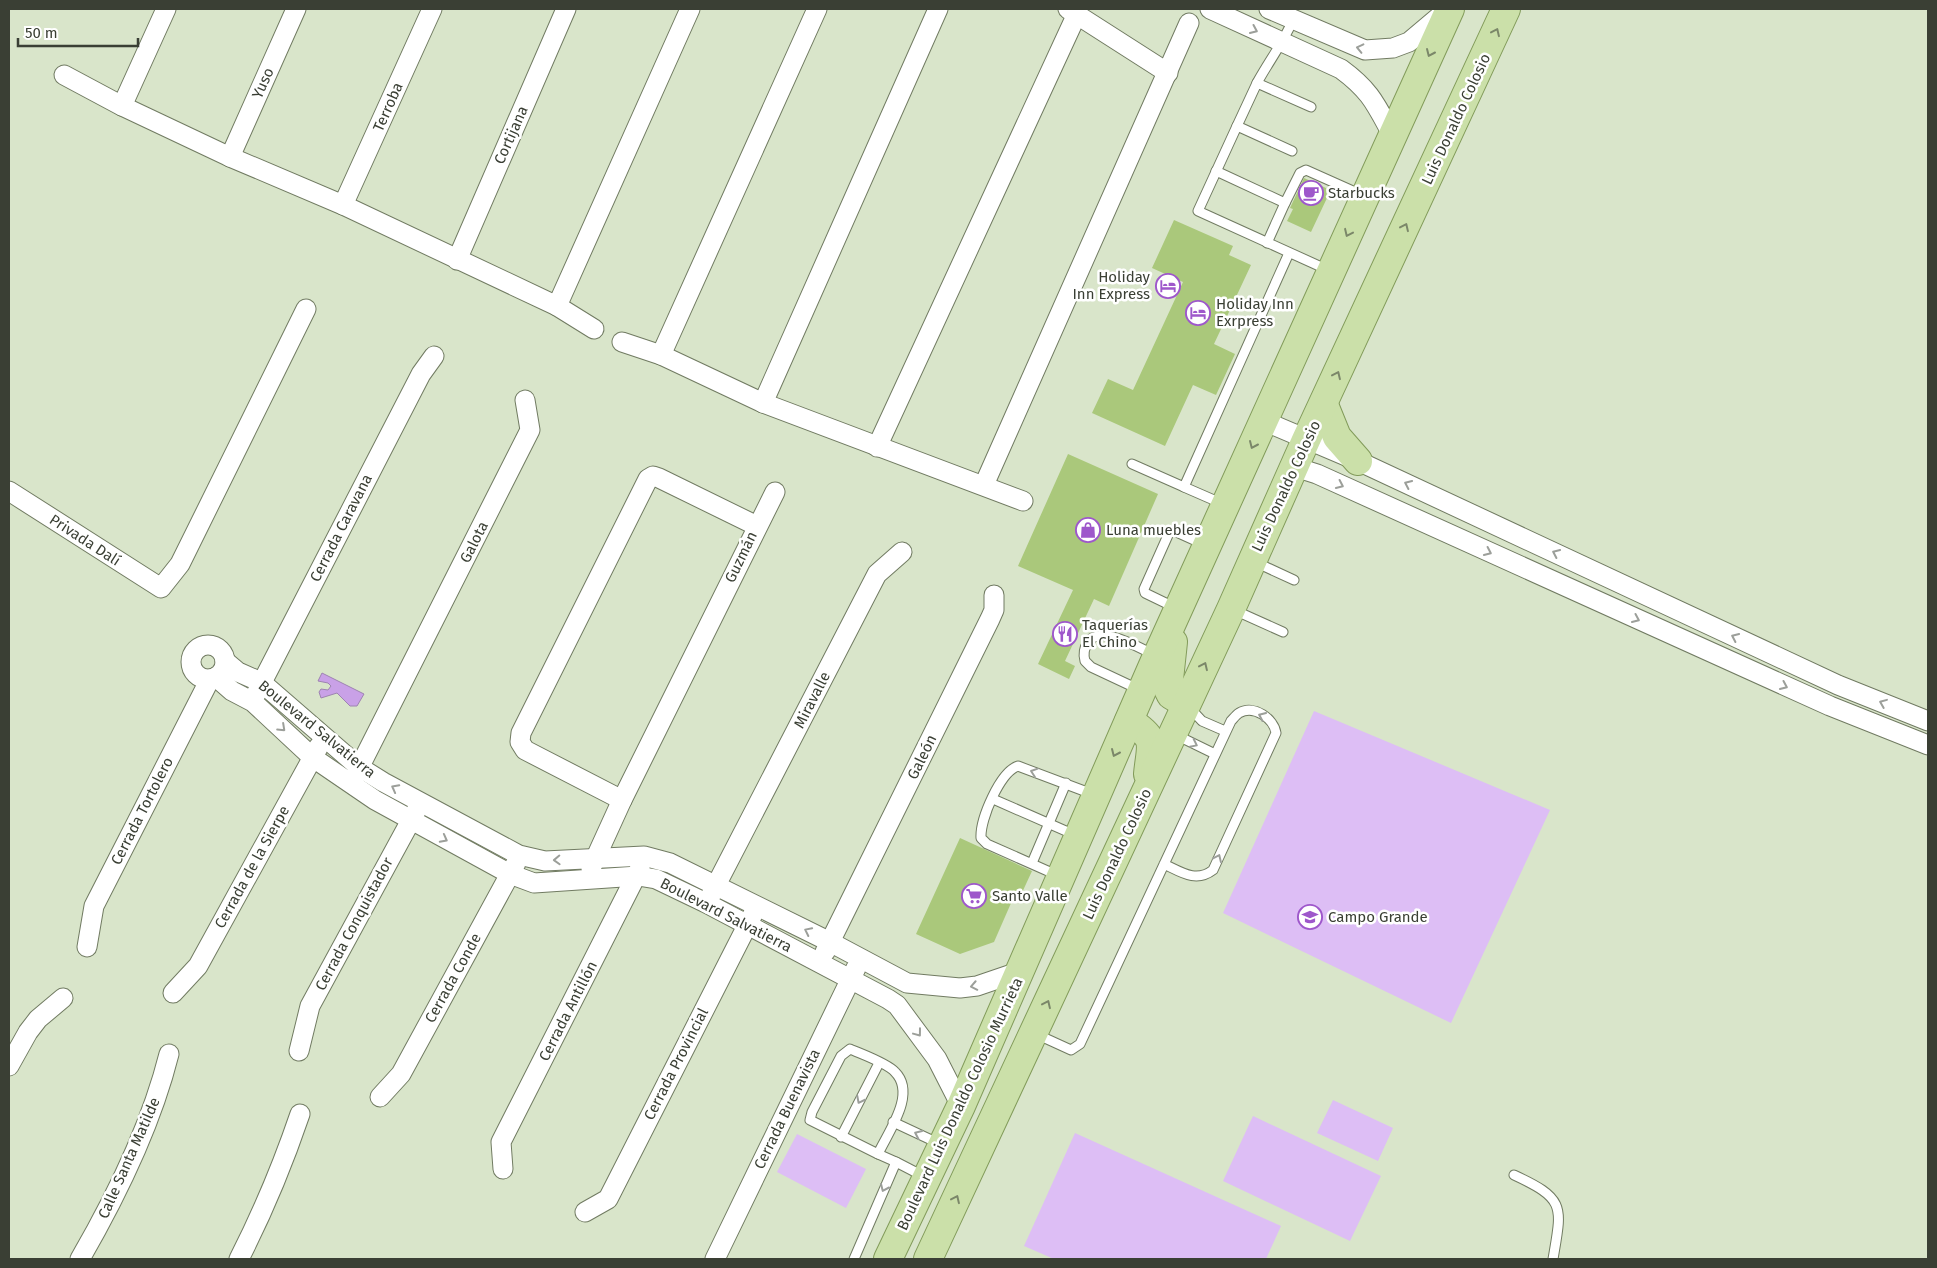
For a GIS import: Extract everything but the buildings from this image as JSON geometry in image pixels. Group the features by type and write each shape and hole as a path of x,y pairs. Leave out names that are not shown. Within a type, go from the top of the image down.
{"main road":[{"path":"1026,959 1174,619 1449,9"},
{"name":"Luis Donaldo Colosio","path":"1034,1033 1506,9"},
{"path":"1324,405 1329,422 1338,437 1358,461"},
{"path":"1174,619 1168,689 1171,695 1186,704"},
{"path":"1129,721 1146,732 1151,740 1147,791"},
{"name":"Boulevard Luis Donaldo Colosio Murrieta","path":"888,1259 928,1178 1026,959"},
{"path":"929,1258 1034,1033"},
{"path":"912,1211 929,1228 929,1258"}],"street":[{"path":"122,106 166,9"},
{"name":"Yuso","path":"230,157 296,9"},
{"name":"Terroba","path":"343,205 432,9"},
{"name":"Cortijana","path":"457,260 566,9"},
{"path":"557,306 690,9"},
{"path":"661,355 817,9"},
{"path":"763,403 938,9"},
{"path":"1210,9 1341,69 1360,82 1373,97 1393,136"},
{"path":"1270,9 1365,50 1393,48 1409,42 1449,9"},
{"path":"877,447 1072,12 1168,73"},
{"path":"984,485 1189,23"},
{"path":"64,75 122,106 230,157 343,205 557,306 594,329"},
{"name":"Privada Dalí","path":"9,491 161,588 180,564 306,309"},
{"path":"622,342 661,355 763,403 1023,501"},
{"name":"Cerrada Caravana","path":"253,702 261,682 421,374 434,356"},
{"name":"Galota","path":"351,784 530,430 525,400"},
{"path":"1264,421 1358,461 1838,685 1928,721"},
{"path":"1295,467 1317,474 1830,706 1928,745"},
{"name":"Guzmán","path":"653,476 659,478 757,526 622,800 525,750 520,742 521,733 648,478 653,476"},
{"path":"757,526 775,492"},
{"name":"Miravalle","path":"706,903 732,856 876,574 902,552"},
{"path":"1568,589 1580,564"},
{"name":"Galeón","path":"820,962 990,620 994,610 994,595"},
{"name":"Boulevard Salvatierra","path":"217,672 238,672 261,682 360,767 520,855 545,861 644,856 670,863 716,884 907,983 960,988 977,986 1026,959"},
{"name":"Boulevard Salvatierra","path":"217,672 232,691 253,702 312,757 351,784 410,820 510,874 534,883 638,876 656,879 851,978 896,1004 937,1059 961,1106"},
{"name":"Cerrada Tortolero","path":"86,947 94,906 217,672"},
{"path":"1830,706 1838,685"},
{"name":"Cerrada de la Sierpe","path":"173,993 198,966 324,736"},
{"path":"587,880 593,859 622,800"},
{"name":"Cerrada Conquistador","path":"299,1051 310,1006 410,820 422,802"},
{"name":"Cerrada Conde","path":"380,1096 401,1074 520,855"},
{"name":"Cerrada Antillón","path":"503,1169 501,1142 638,876 644,856"},
{"name":"Cerrada Provincial","path":"585,1212 608,1199 757,906"},
{"name":"Cerrada Buenavista","path":"715,1259 715,1254 860,959"},
{"path":"896,1004 907,983"},
{"path":"9,1066 28,1032 38,1019 63,998"},
{"name":"Calle Santa Matilde","path":"80,1259 98,1228 147,1123 160,1089 169,1054"},
{"path":"239,1259 276,1183 300,1114"}],"lane":[{"path":"1293,20 1282,43 1268,62 1257,83 1198,209 1199,213 1331,272"},
{"path":"1257,83 1311,108"},
{"path":"1237,126 1292,152"},
{"path":"1267,243 1300,173 1306,170 1365,197"},
{"path":"1216,172 1285,203"},
{"path":"1184,487 1289,253"},
{"path":"1132,464 1226,506"},
{"path":"1174,619 1145,593 1144,589 1169,533 1174,531 1207,546"},
{"path":"1252,561 1294,580"},
{"path":"1231,609 1283,632"},
{"path":"1143,691 1091,667 1085,661 1085,647 1092,637 1098,634 1108,635 1158,656"},
{"path":"1186,704 1202,721 1225,732"},
{"path":"1034,1033 1071,1050 1080,1044 1225,732 1231,721 1239,713 1246,710 1269,718 1275,726 1276,733 1212,870 1204,877 1195,877 1164,864"},
{"path":"1173,734 1215,754"},
{"path":"1061,877 987,844 981,838 980,828 1003,776 1010,769 1018,766 1096,795"},
{"path":"1032,863 1066,783"},
{"path":"993,799 1079,836"},
{"path":"878,1154 904,1100 904,1086 895,1072 850,1049 841,1056 810,1116 810,1120 841,1137 928,1178"},
{"path":"841,1137 879,1063"},
{"path":"893,1122 943,1145"},
{"path":"854,1259 896,1162"},
{"path":"1514,1176 1540,1187 1554,1198 1559,1210 1559,1219 1553,1259"}],"shaded area":[{"path":"322,673 364,694 357,706 350,706 337,693 321,698 319,692 321,689 328,690 331,686 328,683 318,681"},
{"path":"1314,711 1550,810 1451,1023 1223,913"},
{"path":"1333,1100 1393,1128 1378,1161 1317,1133"},
{"path":"1253,1116 1381,1176 1350,1241 1223,1181"},
{"path":"1075,1133 1281,1226 1266,1259 1054,1259 1024,1246"},
{"path":"797,1134 866,1169 846,1208 777,1172"}],"place":[{"name":"Starbucks","path":"1311,193"},
{"name":"Holiday Inn Express","path":"1168,286"},
{"name":"Holiday Inn Exrpress","path":"1198,313"},
{"name":"Luna muebles","path":"1088,530"},
{"name":"Taquerías El Chino","path":"1065,634"},
{"name":"Santo Valle","path":"974,896"},
{"name":"Campo Grande","path":"1310,917"}]}
